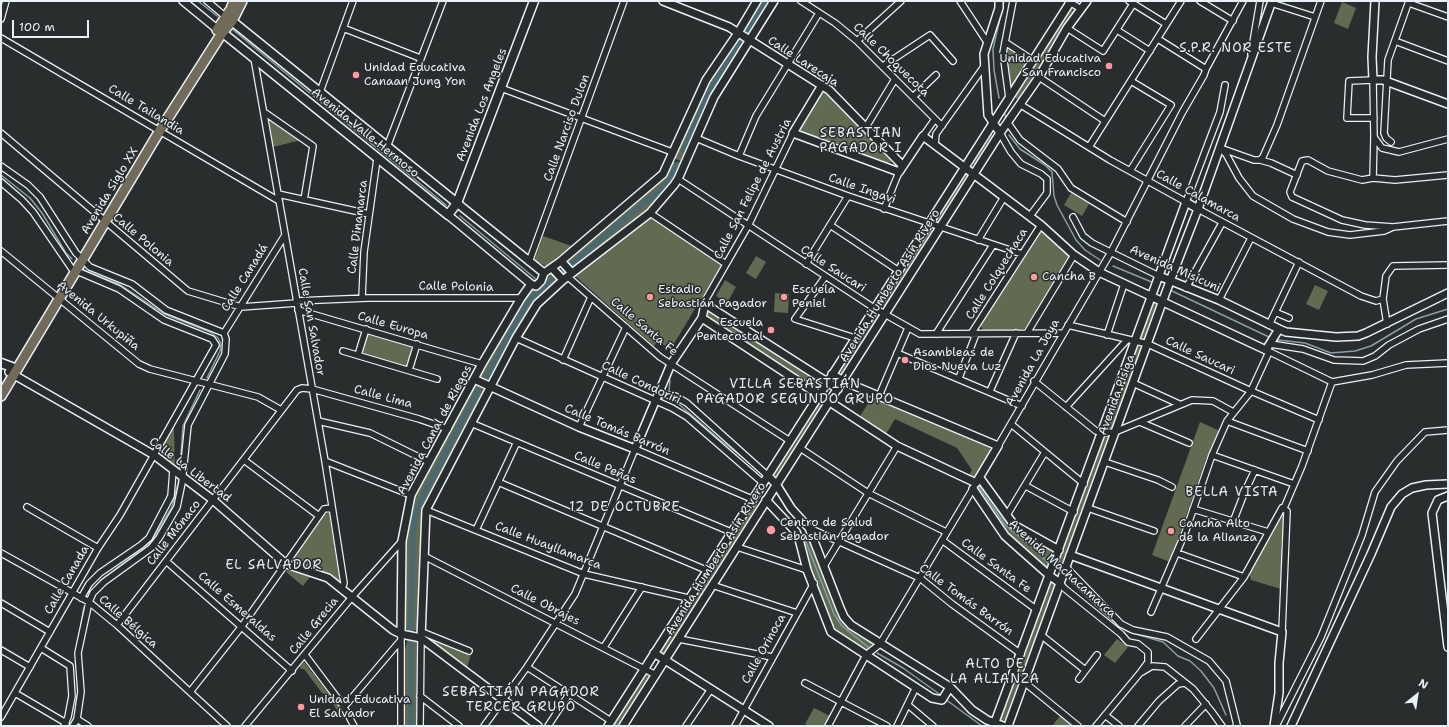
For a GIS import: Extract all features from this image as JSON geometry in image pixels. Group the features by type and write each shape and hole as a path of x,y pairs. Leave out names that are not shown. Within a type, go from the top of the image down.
{"highway":[{"name":"Avenida Siglo XX","path":"229,19 234,1"},
{"name":"Avenida Siglo XX","path":"1,386 13,370 103,220 220,31 242,1"},
{"name":"Avenida Siglo XX","path":"1,396 13,370"}],"main road":[{"name":"Avenida Los Angeles","path":"448,215 457,203 534,1"},
{"name":"Avenida Valle Hermoso","path":"229,19 457,203"},
{"name":"Avenida Valle Hermoso","path":"220,31 448,215"},
{"name":"Calle La Libertad","path":"1,363 13,370"}],"street":[{"path":"1,20 6,1"},
{"name":"Avenida Valle Hermoso","path":"183,1 220,31"},
{"name":"Avenida Valle Hermoso","path":"207,1 229,19"},
{"path":"320,92 353,1"},
{"path":"387,147 443,1"},
{"name":"Calle Narciso Dulon","path":"529,262 624,1"},
{"name":"Calle Larecaja","path":"663,1 720,22 829,90 866,128 901,169"},
{"name":"Avenida Canal de Riegos","path":"420,726 426,510 516,338 537,304 563,271 663,174 706,80 738,33 757,1"},
{"name":"Avenida Canal de Riegos","path":"401,726 402,541 411,495 482,364 520,298 531,284 536,286 541,281 544,273 563,271 650,213 678,179 714,97 774,1"},
{"name":"Calle Choquecota","path":"801,1 858,41 942,126"},
{"path":"858,41 901,1"},
{"path":"960,1 987,42"},
{"path":"999,1 999,8 984,54 988,115 1021,164 1045,176 1048,188 1047,193 1030,216"},
{"path":"1009,98 1003,53 1013,1"},
{"name":"Avenida Humberto Asín Rivero","path":"623,726 1000,133 1039,77 1068,28 1087,1"},
{"path":"1089,147 1181,1"},
{"path":"1200,1 1233,21"},
{"name":"Avenida La Joya","path":"828,726 866,654 880,644 1022,406 1034,381 1111,252 1243,1"},
{"name":"Avenida Pisiga","path":"1248,72 1260,1"},
{"path":"1260,160 1264,157 1277,125 1321,1"},
{"path":"1373,178 1374,80 1372,57 1375,1"},
{"path":"1070,2 1081,10"},
{"name":"Avenida Humberto Asín Rivero","path":"610,724 688,598 1070,2"},
{"path":"1068,28 1103,52 1117,30 1131,2 1166,24"},
{"path":"1272,2 1315,18"},
{"name":"Avenida Pisiga","path":"995,722 1084,484 1133,383 1248,72 1272,2"},
{"path":"1391,142 1386,138 1384,133 1388,60 1409,2 1448,17"},
{"path":"739,156 756,116 819,13"},
{"path":"343,28 420,58"},
{"path":"1117,30 1150,51"},
{"path":"883,66 930,34 953,62"},
{"name":"Calle Tailandia","path":"1,38 279,201"},
{"path":"1158,39 1206,69"},
{"path":"1395,41 1448,61"},
{"path":"1005,42 1034,60"},
{"name":"Calle San Salvador","path":"254,58 325,461 344,583 342,589"},
{"path":"935,144 936,134 985,64"},
{"path":"913,97 936,75"},
{"path":"1039,77 1105,121"},
{"path":"866,128 895,79"},
{"path":"1374,118 1347,118 1349,81 1374,80 1386,82 1448,104"},
{"path":"1130,171 1171,105 1131,81"},
{"name":"Avenida Pisiga","path":"1008,726 1104,462 1109,433 1135,342 1220,112 1225,85"},
{"name":"Calle San Felipe de Austria","path":"484,726 527,667 575,594 635,449 657,402 671,364 702,318 706,299 748,226 774,169 793,133 822,86"},
{"path":"501,88 672,152"},
{"name":"Calle Calamarca","path":"1009,98 1089,147 1222,223 1299,262 1368,300 1383,299"},
{"path":"264,112 313,146 304,200"},
{"path":"884,209 901,169 934,119"},
{"path":"1008,123 1020,140 1058,169 1071,188 1126,222"},
{"name":"Calle Polonia","path":"1,133 188,291 241,307 362,298 520,298"},
{"path":"793,133 901,169"},
{"path":"924,136 1030,216 1074,256 1099,272 1268,349 1332,382 1372,375 1406,365 1448,363"},
{"path":"1374,137 1382,148 1399,152 1448,139"},
{"name":"Calle Ingavi","path":"696,138 739,156 884,209 1022,254"},
{"path":"1220,148 1254,160 1271,163 1297,175"},
{"path":"1220,148 1226,154 1239,178 1253,196 1293,219 1328,232 1345,235 1369,233 1393,228 1448,221"},
{"name":"Calle Dinamarca","path":"362,298 364,252 378,159"},
{"path":"1393,228 1365,225 1342,220 1297,200 1290,194 1290,192 1302,161 1305,160 1328,171 1362,180 1373,178 1395,180 1448,175"},
{"path":"1,166 28,185 40,197 80,258 90,267 132,284 166,310 224,333 226,346 225,354 188,424 182,483 176,507 159,538 151,548 104,582 93,593 89,602 78,653 81,692 76,719 73,726"},
{"name":"Calle Saucari","path":"678,179 825,277 874,308 920,334 1063,333"},
{"path":"1,182 22,200 33,212 74,270"},
{"path":"278,194 369,214"},
{"path":"806,264 848,196"},
{"path":"978,240 1004,197"},
{"name":"Avenida Valle Hermoso","path":"457,203 544,273"},
{"path":"650,213 726,264"},
{"name":"Avenida Valle Hermoso","path":"448,215 531,284"},
{"name":"Avenida Misicuni","path":"1074,217 1083,236 1092,243 1159,276 1219,300 1269,325 1293,332 1348,337 1366,333 1448,293"},
{"path":"1186,288 1222,223"},
{"path":"830,225 899,271"},
{"name":"Calle Colquechaca","path":"959,378 974,334 1041,225"},
{"name":"Calle Canadá","path":"224,333 285,235"},
{"path":"1219,300 1251,238"},
{"path":"936,334 993,245"},
{"name":"Avenida Urkupiña","path":"1,250 139,364 150,369 209,383 258,397 281,410"},
{"path":"1027,333 1074,256"},
{"path":"1269,325 1299,262"},
{"path":"1387,324 1383,299 1386,276 1393,266 1448,265"},
{"name":"Calle Canada","path":"1,717 98,548 120,514 197,381 216,345 215,342 164,320 120,289 74,270"},
{"name":"Calle Santa Fe","path":"563,271 660,358 790,440"},
{"path":"825,277 795,319 855,338"},
{"path":"1107,335 1124,284"},
{"path":"564,360 591,297"},
{"path":"705,304 838,389"},
{"name":"Calle Europa","path":"298,310 482,364"},
{"path":"1275,312 1289,318"},
{"path":"702,318 897,446 976,483"},
{"path":"1268,349 1303,349 1334,360 1363,360 1376,356 1389,345 1418,329 1448,319"},
{"name":"Calle Saucari","path":"1068,325 1148,344 1319,420"},
{"path":"579,426 626,327"},
{"path":"879,396 908,328"},
{"path":"358,355 366,329"},
{"path":"1151,612 1177,554 1212,455 1227,421 1251,391 1268,349 1279,329"},
{"path":"990,391 1016,333"},
{"name":"Calle Condoriri","path":"516,338 687,417 763,483"},
{"path":"1066,407 1127,340"},
{"path":"409,370 417,344"},
{"path":"343,351 437,379"},
{"path":"897,353 990,391 1022,406"},
{"name":"Calle La Libertad","path":"13,370 154,455 213,500 286,564"},
{"path":"832,374 843,381 998,446"},
{"name":"Calle Tomás Barrón","path":"474,379 579,426 752,499"},
{"path":"1034,381 1096,431 1109,433 1140,422 1179,404 1198,400 1213,401 1233,412"},
{"path":"1196,639 1244,577 1280,509 1284,508 1308,451 1332,382"},
{"path":"1133,383 1179,404"},
{"name":"Calle Mónaco","path":"117,625 297,390 302,388 312,389"},
{"name":"Calle Lima","path":"312,389 419,419 448,429"},
{"path":"660,394 675,396 687,404 768,475 776,484 791,508 809,528 844,617 851,625 948,690 987,720 1003,726"},
{"path":"1227,421 1308,451"},
{"path":"318,422 370,433 429,462"},
{"path":"1140,422 1189,443"},
{"name":"Calle Peñas","path":"471,423 731,532"},
{"path":"1011,424 1084,484"},
{"path":"1275,726 1321,637 1362,535 1375,492 1397,460 1425,432 1448,430"},
{"path":"476,530 516,442"},
{"path":"824,566 897,446"},
{"path":"800,448 868,493 946,532"},
{"path":"1007,515 1026,486 1045,452"},
{"path":"1212,455 1294,484"},
{"path":"244,460 319,516"},
{"path":"325,461 411,495"},
{"path":"1104,462 1158,480 1172,487"},
{"path":"81,598 89,584 100,573 149,538 171,496 173,470"},
{"path":"1234,522 1245,491 1255,470"},
{"path":"498,482 706,570"},
{"name":"Avenida Machacamarca","path":"976,483 1007,515 1014,525 1059,550"},
{"name":"Avenida Machacamarca","path":"976,483 1005,536 1064,588 1121,634 1128,642 1138,644 1148,652 1148,662 1140,673"},
{"path":"1291,726 1392,507 1402,494 1412,488 1426,485 1448,484"},
{"path":"1026,486 1074,512"},
{"path":"1448,496 1438,500 1432,513 1448,646"},
{"path":"752,499 765,502 796,532 807,570 814,583 831,632 932,698 942,700 948,690"},
{"path":"27,507 98,548"},
{"path":"190,692 242,626 319,516 326,508 332,508"},
{"path":"1088,508 1154,530"},
{"path":"1275,726 1279,693 1279,663 1282,632 1287,511 1284,508"},
{"path":"1193,509 1268,532"},
{"name":"Calle Huayllamarca","path":"426,510 584,574 688,598"},
{"name":"Calle Tomás Barrón","path":"809,528 920,578 952,604 1021,654"},
{"name":"Calle Santa Fe","path":"942,540 1037,610"},
{"name":"Calle Grecia","path":"245,726 352,597 402,541"},
{"path":"736,547 807,570"},
{"name":"Calle Bélgica","path":"1,553 89,602 117,625 227,726"},
{"path":"1177,554 1244,577"},
{"path":"1070,555 1162,587 1282,632"},
{"name":"Calle Obrajes","path":"424,556 645,668 656,675"},
{"name":"Calle Esmeraldas","path":"166,561 292,671"},
{"path":"286,564 328,578 401,637 422,635 469,651"},
{"path":"1066,566 1121,624 1133,630 1167,637 1209,661 1226,681 1236,726"},
{"name":"Calle Orinoca","path":"735,726 814,583"},
{"path":"712,586 797,613"},
{"path":"604,648 642,587"},
{"path":"1,603 50,632"},
{"path":"422,635 538,726"},
{"path":"1041,635 1085,670"},
{"path":"344,707 401,637"},
{"path":"679,639 772,657"},
{"path":"15,693 65,725 72,696 70,666 41,648"},
{"path":"1,650 30,667"},
{"path":"654,653 769,726"},
{"path":"305,655 344,707 354,726"},
{"path":"1079,679 1097,655"},
{"path":"1096,726 1140,673 1152,666 1158,665 1165,667 1185,683 1206,704 1222,726"},
{"path":"527,667 569,694 610,724"},
{"path":"1013,673 1078,726"},
{"path":"805,683 888,726"},
{"path":"1138,726 1159,701 1178,684 1185,683"},
{"path":"686,726 711,688"},
{"path":"897,726 916,688"},
{"path":"548,726 569,694"},
{"path":"420,696 459,726"},
{"path":"1185,726 1206,704"},
{"path":"908,705 933,726"},
{"path":"1105,715 1119,726"},
{"path":"76,719 88,726"},
{"path":"350,719 359,726"}],"green space":[{"path":"759,1 771,1 749,36 741,32"},
{"path":"1342,2 1356,8 1348,29 1334,23"},
{"path":"1071,9 1074,10 1074,13 1020,98 1016,99 1016,94"},
{"path":"737,38 745,43 683,162 673,158 708,81"},
{"path":"1007,47 1029,60 1010,89 1004,56"},
{"path":"824,90 892,159 891,162 887,163 799,131"},
{"path":"269,118 301,140 273,147"},
{"path":"991,133 994,137 977,163 974,165 972,161"},
{"path":"672,161 682,166 669,187 646,211 573,270 565,262 662,180"},
{"path":"966,172 969,175 940,222 936,223 934,221"},
{"path":"1071,193 1089,204 1082,216 1064,205"},
{"name":"Estadio Sebastián Pagador","path":"650,216 722,264 672,347 668,348 658,341 654,346 575,276"},
{"path":"930,228 934,231 886,306 884,306 882,302"},
{"name":"Cancha B","path":"1040,229 1071,257 1026,328 1021,330 983,330 980,324"},
{"path":"543,236 572,246 546,266 536,261 535,258"},
{"path":"756,256 766,262 756,279 746,273"},
{"path":"553,273 560,281 532,306 488,383 479,379 521,304 530,291"},
{"path":"725,280 736,287 727,303 716,296"},
{"path":"1315,285 1328,291 1319,310 1306,304"},
{"path":"775,293 789,294 788,313 774,312"},
{"path":"1155,301 1158,303 1145,341 1140,340 1153,302"},
{"path":"707,312 711,312 819,381 820,386 815,387 707,317"},
{"path":"876,313 879,314 879,318 843,373 839,374 837,372"},
{"path":"367,332 414,346 408,367 361,354"},
{"path":"1138,346 1143,348 1113,429 1108,430 1107,426"},
{"path":"476,384 485,389 427,502 418,630 409,631 405,628 406,539 413,499"},
{"path":"872,397 989,446 991,451 977,477 973,478 969,475 972,470 957,448 895,419 886,434 859,418"},
{"path":"820,399 824,402 823,404 777,476 773,477 772,475"},
{"path":"1200,422 1220,431 1206,459 1170,562 1152,555"},
{"path":"173,427 174,428 175,466 159,452"},
{"path":"1105,435 1110,437 1060,573 1056,567"},
{"path":"978,484 981,485 1010,525 1053,550 1054,552 1047,569 1015,542 1001,527 976,487"},
{"path":"757,504 758,507 665,655 660,651 753,505"},
{"path":"1282,510 1285,514 1281,546 1283,549 1281,589 1251,580 1249,572"},
{"path":"329,513 340,580 339,582 292,562 293,558 325,514"},
{"path":"806,533 809,534 850,627 874,644 871,648 865,651 833,630 811,573 801,538"},
{"path":"288,570 310,577 303,586 286,572"},
{"path":"1052,579 1057,582 1024,674 1020,674 1018,670"},
{"path":"408,639 415,639 418,642 417,726 404,726 405,649"},
{"path":"431,639 471,654 467,668 431,642"},
{"path":"1117,639 1128,647 1115,663 1104,655"},
{"path":"304,662 345,715 343,719 327,695 322,693 304,669 301,669 300,666"},
{"path":"646,673 649,674 650,678 619,726 612,726"},
{"path":"1014,679 1018,683 1006,719 1002,721 999,718"},
{"path":"814,708 830,716 825,726 810,726 805,724"},
{"path":"1060,716 1062,716 1074,726 1052,726"}],"waterway":[{"path":"198,1 217,16"},
{"path":"748,31 766,1"},
{"path":"999,98 994,70 993,49 1004,1"},
{"path":"232,29 446,205"},
{"path":"684,150 710,91 740,43"},
{"path":"1005,114 1006,120"},
{"path":"1009,135 1020,149 1045,165 1052,172 1054,196 1057,205 1076,240 1085,250 1100,260"},
{"path":"486,378 525,307 532,298 640,206 660,191 670,180 678,164"},
{"path":"1,175 30,198 42,213 66,253 72,259"},
{"path":"460,216 537,280"},
{"path":"1113,266 1154,283"},
{"path":"84,270 119,284 164,314 210,332 218,338 221,344 220,351 207,378"},
{"path":"1172,291 1269,337"},
{"path":"1278,340 1305,343 1331,353 1355,351 1371,346 1416,319 1448,309"},
{"path":"669,391 670,380"},
{"path":"180,469 183,426 200,390"},
{"path":"411,630 413,530 416,512 478,391"},
{"path":"674,400 719,439 756,468"},
{"path":"94,588 101,580 151,542 172,507 179,479"},
{"path":"979,487 1005,525 1035,549 1048,563"},
{"path":"804,537 834,614 842,626 868,647"},
{"path":"1069,580 1119,627 1129,632 1163,642 1178,656 1190,661 1201,671 1214,688 1226,715"},
{"path":"77,647 84,607"},
{"path":"411,641 411,726"},
{"path":"877,653 903,668 942,696"},
{"path":"70,726 74,719 78,691 76,655"},
{"path":"945,699 982,726"}],"place":[{"name":"Unidad Educativa San Francisco","path":"1109,66"},
{"name":"Unidad Educativa Canaan Jung Yon","path":"356,75"},
{"name":"Cancha B","path":"1034,277"},
{"name":"Estadio Sebastián Pagador","path":"650,297"},
{"name":"Escuela Peniel","path":"784,297"},
{"name":"Escuela Pentecostal","path":"771,330"},
{"name":"Asambleas de Dios Nueva Luz","path":"905,360"},
{"name":"Centro de Salud Sebastián Pagador","path":"771,530"},
{"name":"Cancha Alto de la Alianza","path":"1171,531"},
{"name":"Unidad Educativa El Salvador","path":"301,707"}],"district":[{"name":"S.P.R. NOR ESTE","path":"1236,49"},
{"name":"SEBASTIAN PAGADOR I","path":"861,142"},
{"name":"VILLA SEBASTIÁN PAGADOR SEGUNDO GRUPO","path":"795,392"},
{"name":"BELLA VISTA","path":"1232,493"},
{"name":"12 DE OCTUBRE","path":"625,508"},
{"name":"EL SALVADOR","path":"274,566"},
{"name":"ALTO DE LA ALIANZA","path":"995,672"},
{"name":"SEBASTIÁN PAGADOR TERCER GRUPO","path":"521,700"}]}
